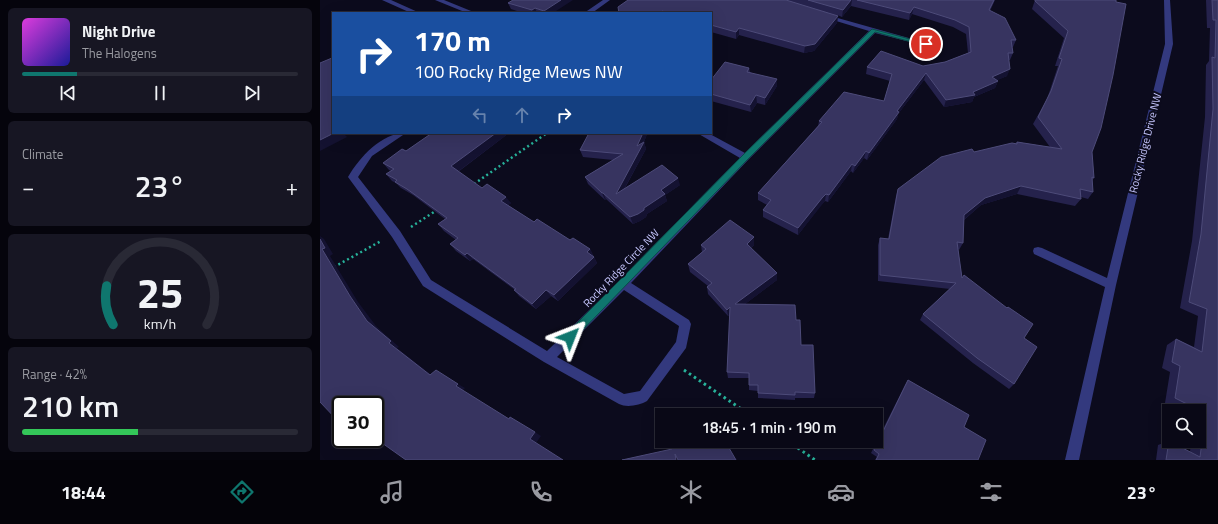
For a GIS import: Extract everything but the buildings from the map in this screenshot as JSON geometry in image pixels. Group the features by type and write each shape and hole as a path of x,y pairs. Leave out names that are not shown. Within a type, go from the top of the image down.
{"street":[{"path":"385,0 415,12"},
{"path":"438,0 470,12"},
{"path":"589,12 607,0"},
{"name":"Rocky Ridge Drive NW","path":"1072,460 1111,285 1168,44 1167,0"},
{"path":"815,13 926,44"},
{"name":"Rocky Ridge Circle NW","path":"548,358 623,284 746,157 874,30"},
{"path":"400,134 369,154 353,177 396,234 427,283 548,358 623,400 643,397 682,344 685,324 623,284"},
{"path":"703,134 746,157"},
{"path":"1038,250 1111,285"}],"path":[{"path":"469,187 546,134"},
{"path":"333,267 417,223 443,205"},
{"path":"670,360 740,408"},
{"path":"798,448 815,460"}],"route":[{"path":"570,337 746,157 874,30 926,44"}]}
